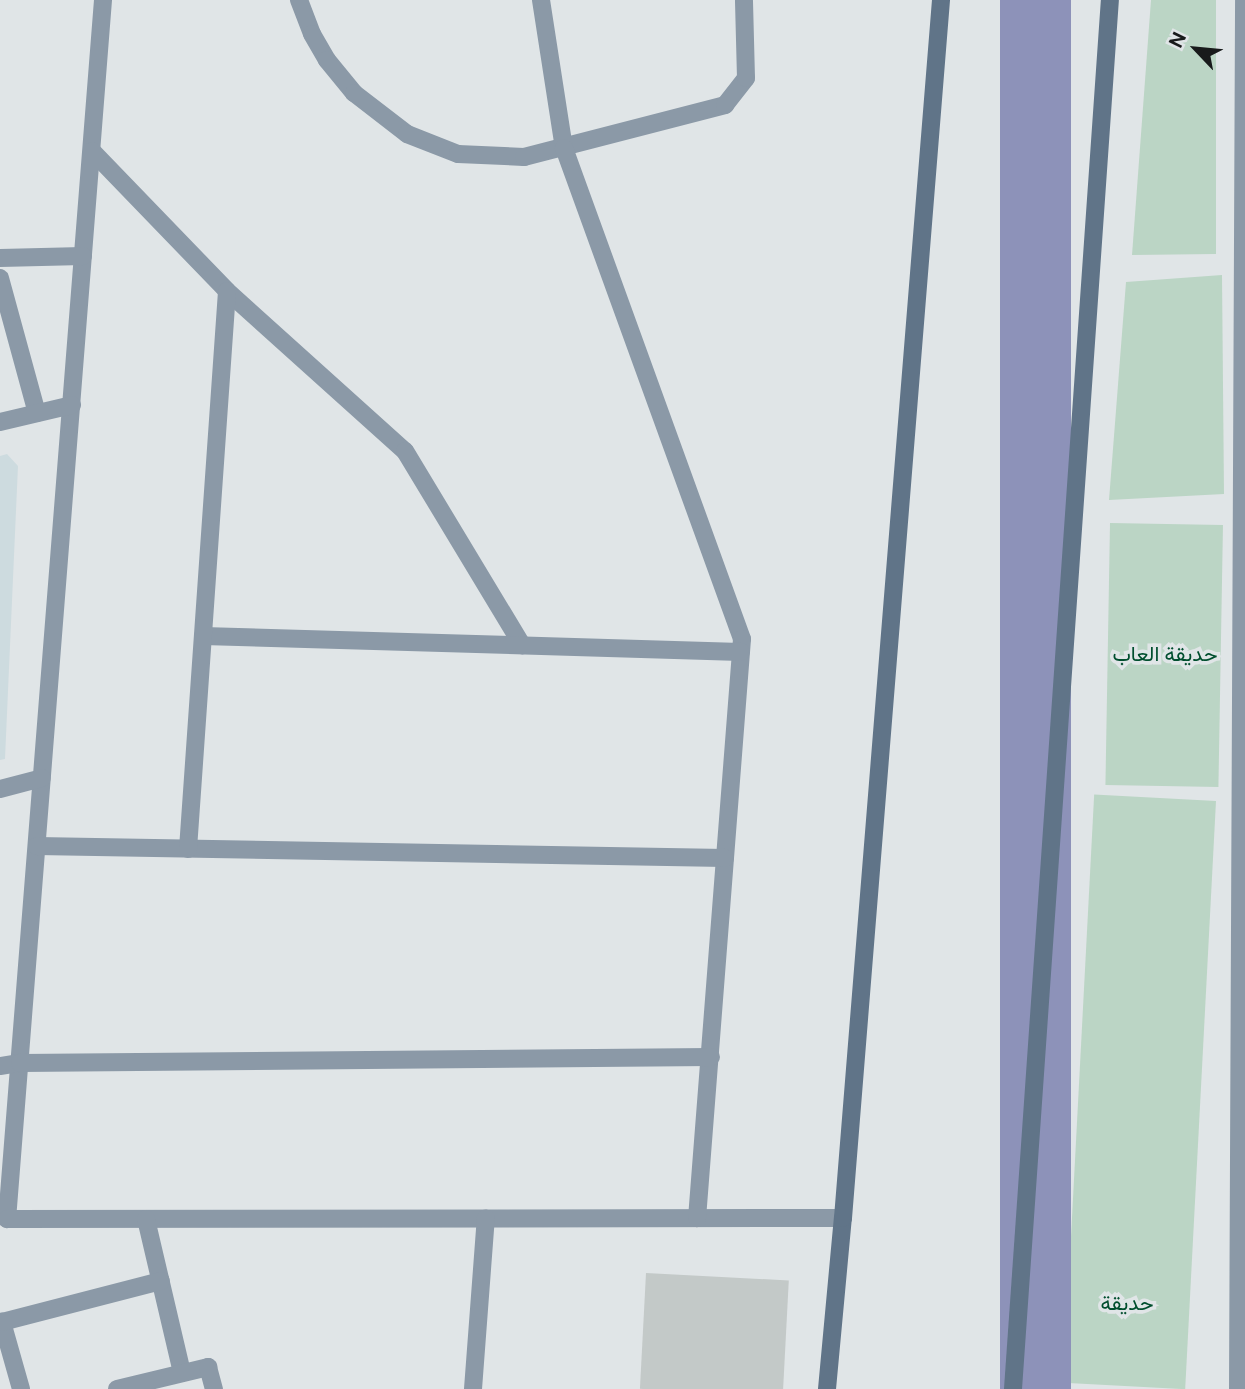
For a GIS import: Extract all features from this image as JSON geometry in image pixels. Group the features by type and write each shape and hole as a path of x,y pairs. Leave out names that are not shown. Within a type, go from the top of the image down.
{"main road":[{"path":"827,1389 941,0"},
{"path":"1013,1389 1110,0"}],"street":[{"path":"103,0 8,1219 843,1218"},
{"path":"299,0 312,34 327,60 354,93 407,134 458,154 524,157 725,105 746,78 744,0"},
{"path":"541,0 564,148 742,639 697,1218"},
{"path":"1238,1389 1242,1286 1244,0"},
{"path":"92,151 227,291 405,451 522,646"},
{"path":"0,258 83,256"},
{"path":"0,278 37,413"},
{"path":"188,849 227,291"},
{"path":"0,422 72,405"},
{"path":"203,636 741,652"},
{"path":"0,789 42,778"},
{"path":"37,846 725,858"},
{"path":"0,1066 20,1063 711,1057"},
{"path":"473,1389 486,1218"},
{"path":"146,1219 182,1373"},
{"path":"19,1389 2,1322 161,1281"},
{"path":"117,1389 208,1367 214,1389"}],"shaded area":[{"path":"7,454 18,466 5,759 0,760 0,456"}],"green space":[{"path":"1151,0 1216,0 1216,254 1132,255"},
{"path":"1222,275 1224,494 1109,500 1126,282"},
{"name":"حديقة العاب","path":"1110,523 1223,525 1218,787 1105,785"},
{"name":"حديقة","path":"1094,795 1216,801 1185,1389 1063,1383"}],"water":[{"path":"1000,0 1071,0 1071,1389 1000,1389"}],"building":[{"path":"646,1273 789,1280 783,1389 640,1389"}]}
